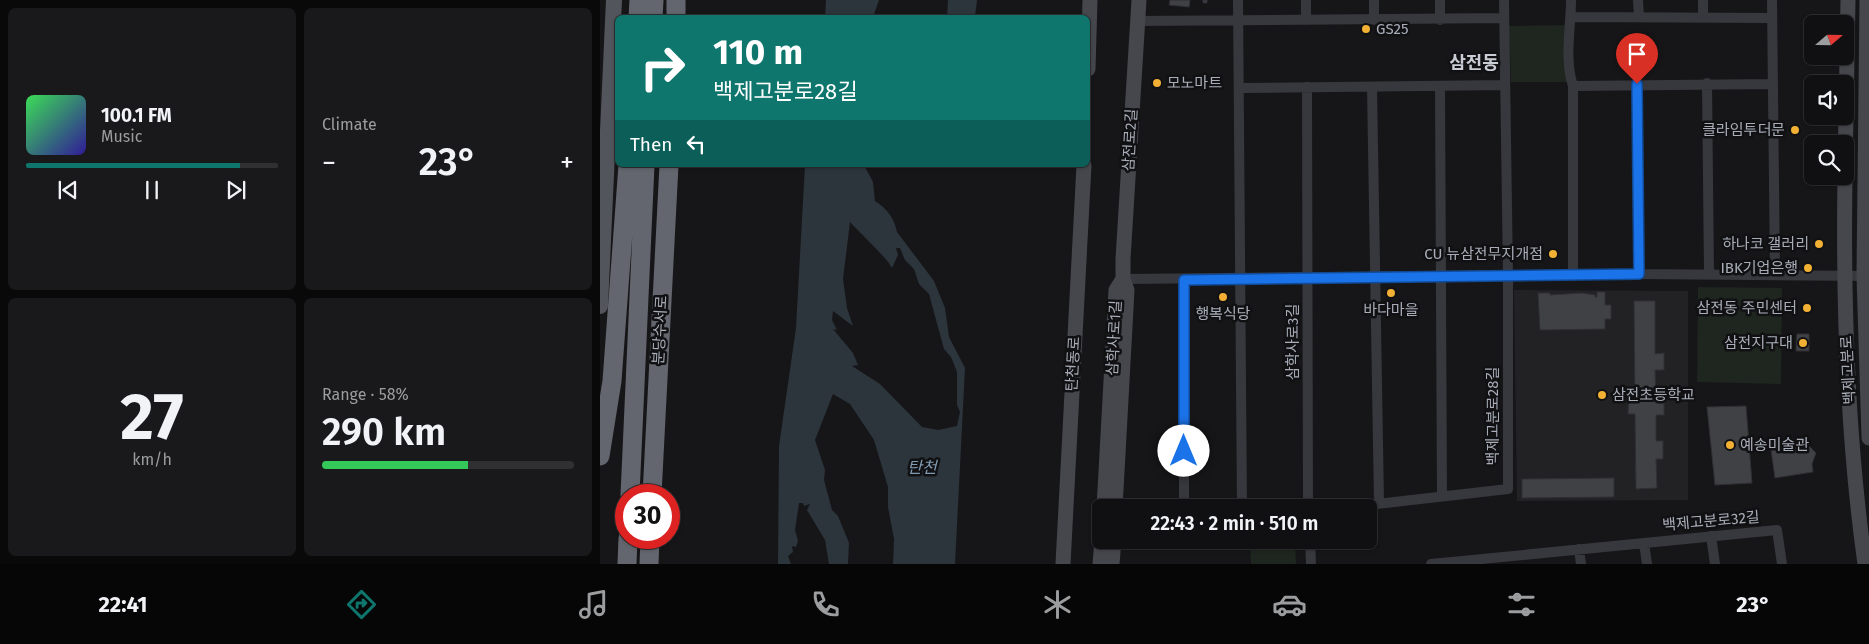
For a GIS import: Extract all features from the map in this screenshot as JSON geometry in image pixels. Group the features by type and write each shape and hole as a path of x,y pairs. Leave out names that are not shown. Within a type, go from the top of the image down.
{"highway":[{"path":"638,15 639,0"},
{"path":"654,0 654,15"},
{"path":"676,0 676,15"},
{"path":"600,456 612,381 628,167"},
{"name":"분당수서로","path":"630,484 645,167"},
{"name":"분당수서로","path":"653,484 669,167"},
{"path":"627,564 628,549"},
{"path":"648,564 649,549"}],"main road":[{"path":"600,306 614,0"}],"street":[{"path":"1090,0 1090,15"},
{"name":"삼전로2길","path":"1123,279 1138,0"},
{"path":"1238,0 1242,499"},
{"path":"1306,0 1306,20"},
{"path":"1374,0 1374,20"},
{"path":"1440,0 1440,20"},
{"name":"백제고분로28길","path":"1379,502 1508,490 1508,276 1504,0"},
{"path":"1571,0 1571,17 1569,22 1570,77 1573,86 1573,275"},
{"path":"1638,0 1638,17"},
{"path":"1702,16 1703,0"},
{"path":"1772,0 1771,84 1775,276"},
{"path":"1846,135 1848,0"},
{"name":"백제고분로","path":"1867,0 1866,276 1869,438"},
{"path":"1571,17 1702,16 1771,18"},
{"path":"1137,21 1504,18"},
{"path":"1573,86 1707,83 1771,84"},
{"path":"1707,83 1709,274"},
{"path":"1637,84 1639,274"},
{"path":"1240,88 1504,85"},
{"path":"1440,86 1442,496"},
{"name":"삼학사로3길","path":"1307,87 1308,499"},
{"path":"1372,87 1379,502"},
{"name":"탄천동로","path":"1063,564 1084,167"},
{"name":"백제고분로","path":"1845,185 1843,276 1854,464 1865,564"},
{"path":"1123,279 1441,278 1639,274 1866,276"},
{"name":"삼학사로1길","path":"1104,499 1116,290 1123,279"},
{"name":"삼학사로1길","path":"1115,499 1127,290 1123,279"},
{"path":"1184,280 1184,499"},
{"name":"백제고분로32길","path":"1431,564 1513,560 1579,549 1777,530 1782,564"},
{"path":"1711,536 1715,564"},
{"name":"백제고분로32길","path":"1644,543 1647,564"},
{"path":"1100,564 1101,549"},
{"path":"1112,564 1113,549"},
{"path":"1310,549 1311,564"},
{"path":"1579,549 1581,564"}],"shaded area":[{"path":"1568,25 1569,82 1511,82 1509,26"},
{"path":"1698,287 1782,288 1781,384 1697,382"},
{"name":"삼전초등학교","path":"1514,290 1688,291 1688,500 1517,501"},
{"path":"1250,549 1295,549 1296,564 1251,564"}],"water":[{"path":"826,0 879,0 874,15 825,15"},
{"path":"948,0 977,0 975,15 947,15"},
{"name":"탄천","path":"805,167 865,167 873,182 875,201 889,213 897,232 934,281 945,308 949,337 965,368 955,564 893,564 894,539 888,507 888,487 874,440 850,404 833,394 815,440 825,470 824,480 832,510 838,516 849,543 848,564 829,564 825,540 807,510 810,504 804,506 803,503 799,503 795,530 798,541 796,547 792,546 793,552 788,556 791,564 778,564 779,446 796,328","holes":["850,222 892,268 898,255 896,248 900,248 905,260 914,269 919,284 929,294 944,349 951,357 957,372 957,405 960,412 957,426 938,430 922,427 880,384 852,366 858,365 853,353 833,329 837,330 832,320 833,311 853,326 847,308 843,279"]}],"building":[{"path":"1170,0 1190,0 1189,7 1169,5"},
{"path":"1597,292 1605,292 1605,305 1611,305 1611,319 1605,319 1605,329 1540,330 1538,293 1550,293 1550,295 1582,293 1597,297"},
{"path":"1634,301 1655,301 1655,354 1664,353 1664,370 1655,370 1656,403 1664,403 1664,415 1656,415 1656,441 1663,441 1663,459 1656,459 1657,488 1636,489 1635,414 1628,414 1629,396 1635,396"},
{"name":"삼전지구대","path":"1797,334 1809,334 1809,351 1796,351"},
{"name":"예송미술관","path":"1746,406 1752,483 1715,485 1707,407"},
{"path":"1805,437 1806,443 1816,453 1812,464 1813,472 1775,478 1770,443"},
{"path":"1614,478 1614,497 1522,498 1522,479"}],"place":[{"name":"GS25","path":"1366,29"},
{"name":"모노마트","path":"1157,83"},
{"name":"클라임투더문","path":"1795,130"},
{"name":"하나코 갤러리","path":"1819,244"},
{"name":"CU 뉴삼전무지개점","path":"1553,254"},
{"name":"IBK기업은행","path":"1808,268"},
{"name":"바다마을","path":"1391,293"},
{"name":"행복식당","path":"1223,297"},
{"name":"삼전동 주민센터","path":"1807,308"},
{"name":"삼전지구대","path":"1803,343"},
{"name":"삼전초등학교","path":"1602,395"},
{"name":"예송미술관","path":"1730,445"}],"district":[{"name":"삼전동","path":"1474,63"}],"route":[{"path":"1184,451 1184,280 1639,274 1637,84"}]}
